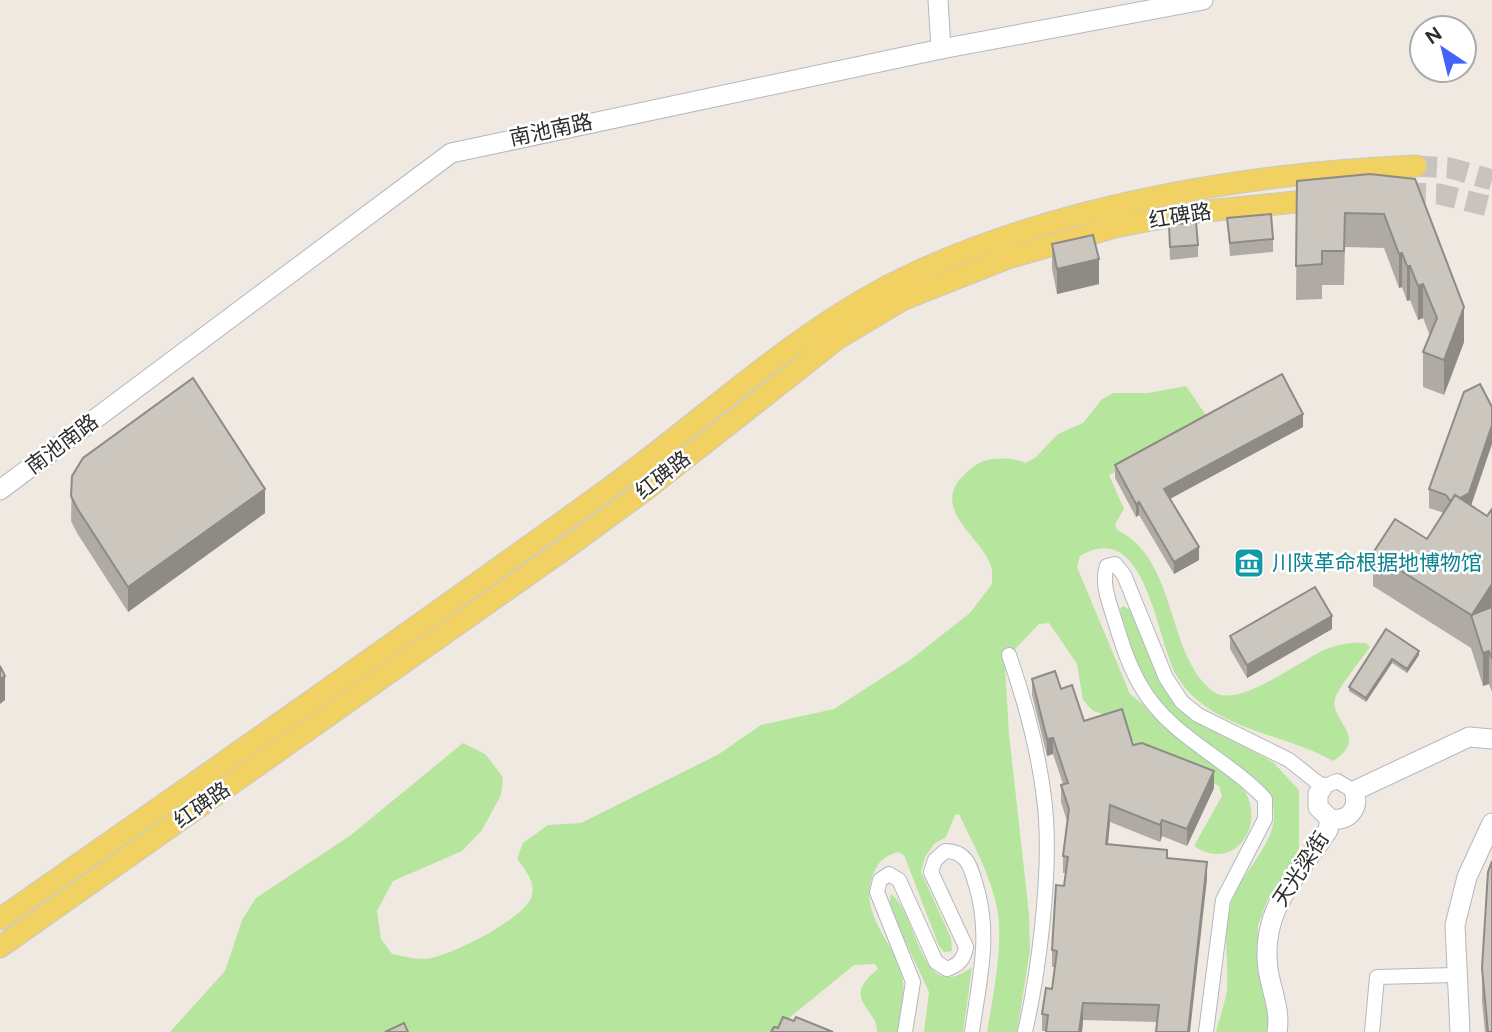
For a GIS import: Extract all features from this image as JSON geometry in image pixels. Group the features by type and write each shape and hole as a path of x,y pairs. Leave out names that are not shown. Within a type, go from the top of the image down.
{"main road":[{"path":"0,919 425,622 627,476 820,328 898,281 976,248 1106,209 1291,175 1416,166"},
{"name":"红碑路","path":"0,947 577,540 644,491 795,370 873,316 904,299 997,263 1115,227 1187,213 1346,197"}],"street":[{"path":"938,0 942,49"},
{"name":"南池南路","path":"0,490 451,153 942,49 1203,0"},
{"path":"1206,1032 1223,900 1265,819 1265,799 1174,725 1142,688 1121,642 1110,607 1104,575 1107,566 1115,564 1124,575 1138,603 1166,678 1182,702 1198,715 1289,760 1322,787"},
{"path":"1009,655 1024,698 1046,817 1046,886 1025,1032"},
{"path":"1331,819 1318,807 1318,794 1322,787 1337,781 1354,791 1469,737 1492,739"},
{"name":"天光梁街","path":"1277,1032 1279,1021 1268,970 1266,936 1272,913 1328,830 1331,819 1343,819 1353,810 1354,791"},
{"path":"1460,1032 1455,975 1455,925 1459,901 1492,823"},
{"path":"905,1032 914,982 877,892 880,880 888,874 899,880 936,962 947,968 956,966 964,957 966,947 931,872 935,860 945,850 955,851 965,857 983,905 985,951 972,1032"},
{"path":"1371,1032 1377,976 1455,975"}],"green space":[{"path":"1186,386 1210,421 1109,475 1124,509 1115,524 1117,530 1137,544 1151,563 1162,585 1187,656 1198,676 1214,692 1224,696 1238,694 1269,682 1334,646 1366,643 1370,647 1335,699 1335,707 1349,737 1348,744 1344,752 1333,761 1250,729 1209,709 1192,695 1178,678 1146,589 1135,568 1121,553 1103,548 1080,556 1077,567 1130,694 1237,782 1247,795 1251,810 1250,825 1245,838 1236,848 1224,853 1210,853 1194,846 1222,796 1219,786 1137,746 1116,718 1093,711 1083,700 1077,664 1049,623 1039,624 1015,649 1005,668 1009,734 1029,914 1030,950 1017,1032 987,1032 997,968 998,918 989,880 959,814 955,815 946,837 934,844 925,857 921,872 951,938 952,951 944,952 939,946 904,855 898,852 887,856 874,872 870,902 874,916 900,968 903,983 898,1032 877,1032 876,1023 863,1003 862,988 878,969 875,964 854,965 772,1032 170,1032 225,971 242,920 256,898 351,835 463,743 485,754 503,777 501,795 482,830 462,851 393,881 377,911 381,939 392,954 424,959 450,952 500,927 525,907 531,898 531,882 517,859 523,843 548,825 581,823 719,754 761,725 834,709 910,660 970,613 992,584 991,565 954,510 952,498 955,486 971,468 989,460 1002,458 1025,463 1035,458 1058,434 1083,423 1102,399 1113,393 1148,393"},
{"path":"1123,606 1131,610 1195,720 1273,762 1299,790 1299,854 1267,901 1258,925 1258,956 1269,1003 1269,1032 1216,1032 1227,990 1226,932 1229,909 1270,834 1274,822 1274,808 1269,793 1189,732 1161,705 1150,690 1136,661 1120,609"},
{"path":"891,894 900,905 930,967 941,975 954,976 972,967 963,1032 924,1032 929,992 889,906"}],"building":[{"path":"1370,174 1415,179 1464,307 1444,360 1423,352 1437,318 1423,284 1418,286 1410,266 1407,266 1402,253 1399,254 1384,214 1345,213 1344,251 1322,251 1322,264 1296,266 1297,181"},
{"path":"1271,214 1273,239 1230,243 1227,218"},
{"path":"1196,222 1198,245 1170,247 1169,225"},
{"path":"1093,235 1099,259 1057,269 1052,244"},
{"path":"1282,374 1303,414 1164,489 1199,547 1174,562 1139,502 1136,504 1115,465"},
{"path":"193,378 265,489 128,587 77,508 71,496 72,476 83,458"},
{"path":"1480,384 1492,407 1492,425 1469,493 1460,498 1455,495 1451,502 1446,495 1429,489 1464,392"},
{"path":"1455,495 1487,516 1492,509 1492,584 1472,615 1492,607 1492,659 1489,651 1483,653 1471,615 1373,553 1395,519 1427,539"},
{"path":"1315,587 1332,616 1247,665 1230,636"},
{"path":"1386,629 1419,651 1407,669 1392,659 1366,698 1349,687"},
{"path":"0,666 5,676 0,679"},
{"path":"1055,671 1061,689 1072,685 1084,721 1122,709 1133,745 1142,743 1214,771 1187,829 1162,820 1160,825 1110,805 1106,844 1167,850 1167,858 1207,862 1188,1032 1156,1032 1159,1005 1083,1003 1079,1032 1046,1032 1048,1015 1042,1014 1046,988 1052,989 1057,951 1052,950 1056,885 1064,886 1068,857 1063,856 1069,809 1061,785 1068,783 1053,738 1047,739 1032,679"},
{"path":"1492,861 1492,1032 1488,1032 1482,968 1488,872"},
{"path":"783,1017 794,1021 796,1017 833,1032 771,1032 774,1027 778,1028"},
{"path":"404,1023 408,1032 385,1032"}],"tunnel":[{"path":"1416,166 1450,168 1492,180"},
{"path":"1405,193 1439,194 1492,207"}],"place":[{"name":"川陕革命根据地博物馆","path":"1249,563"}]}
